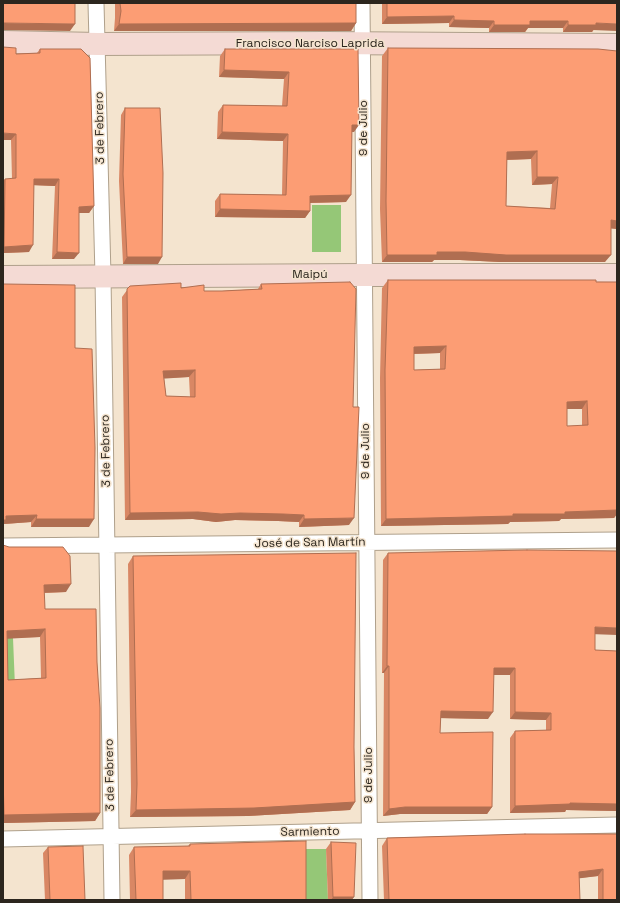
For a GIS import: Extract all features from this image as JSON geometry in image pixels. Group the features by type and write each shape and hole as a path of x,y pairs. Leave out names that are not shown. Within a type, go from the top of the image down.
{"main road":[{"name":"Francisco Narciso Laprida","path":"3,42 98,44 363,43 617,45"},
{"name":"Maipú","path":"3,277 365,275 617,276"}],"street":[{"name":"3 de Febrero","path":"96,3 103,276 112,900"},
{"name":"9 de Julio","path":"362,3 370,900"},
{"name":"José de San Martín","path":"3,546 617,540"},
{"name":"Sarmiento","path":"3,839 617,825"}],"green space":[{"path":"312,205 341,205 341,252 312,252"},
{"path":"3,638 13,638 15,687 3,688"},
{"path":"301,849 326,849 328,900 300,900"}],"building":[{"path":"3,3 75,3 75,24 3,23"},
{"path":"120,3 356,3 356,23 119,24 121,11"},
{"path":"387,3 617,3 617,24 596,23 596,25 568,25 568,21 530,21 530,25 494,25 494,21 454,20 454,16 387,17"},
{"path":"3,47 16,48 16,54 40,53 40,49 81,49 90,58 94,206 79,207 79,253 57,252 59,179 34,179 33,245 4,247 5,179 16,178 16,134 3,133"},
{"path":"388,48 598,49 617,51 617,221 611,220 611,255 506,255 465,252 437,252 437,255 387,255 386,201","holes":["537,151 537,177 558,177 555,209 506,206 507,152"]},
{"path":"225,49 358,49 359,125 352,125 351,195 310,196 310,211 220,209 220,194 286,195 288,134 222,132 223,105 287,106 289,72 224,70"},
{"path":"125,108 160,108 163,173 162,257 127,257 123,174"},
{"path":"388,280 596,280 596,282 617,282 617,510 565,512 565,514 513,514 513,516 386,519 385,370","holes":["446,346 445,369 414,370 414,347","587,401 588,425 567,426 567,402"]},
{"path":"350,282 356,289 353,407 359,407 354,518 304,519 304,515 240,513 221,514 198,512 130,513 127,289 130,286 181,283 181,288 204,285 204,291 222,291 262,289 261,284","holes":["195,370 195,397 166,396 163,371"]},
{"path":"3,284 75,285 75,348 92,349 95,448 94,519 36,519 37,515 6,516 6,520 3,520"},
{"path":"3,545 9,547 63,547 70,556 71,584 44,585 45,609 96,609 100,708 100,813 4,815","holes":["45,629 46,678 8,680 7,631"]},
{"path":"527,550 617,551 617,628 595,627 595,650 617,651 617,804 570,803 515,806 515,731 551,730 551,713 515,712 515,668 494,668 493,712 441,711 440,733 493,732 492,807 405,807 389,809 389,666 387,666 388,553"},
{"path":"356,553 354,747 355,802 254,808 136,810 137,784 133,556"},
{"path":"525,834 617,834 617,900 603,900 603,869 579,872 580,900 389,900 387,838"},
{"path":"306,841 306,900 191,900 190,871 163,871 163,900 136,900 134,847"},
{"path":"331,842 356,843 354,897 333,897"},
{"path":"83,846 85,900 50,900 48,847"}]}
